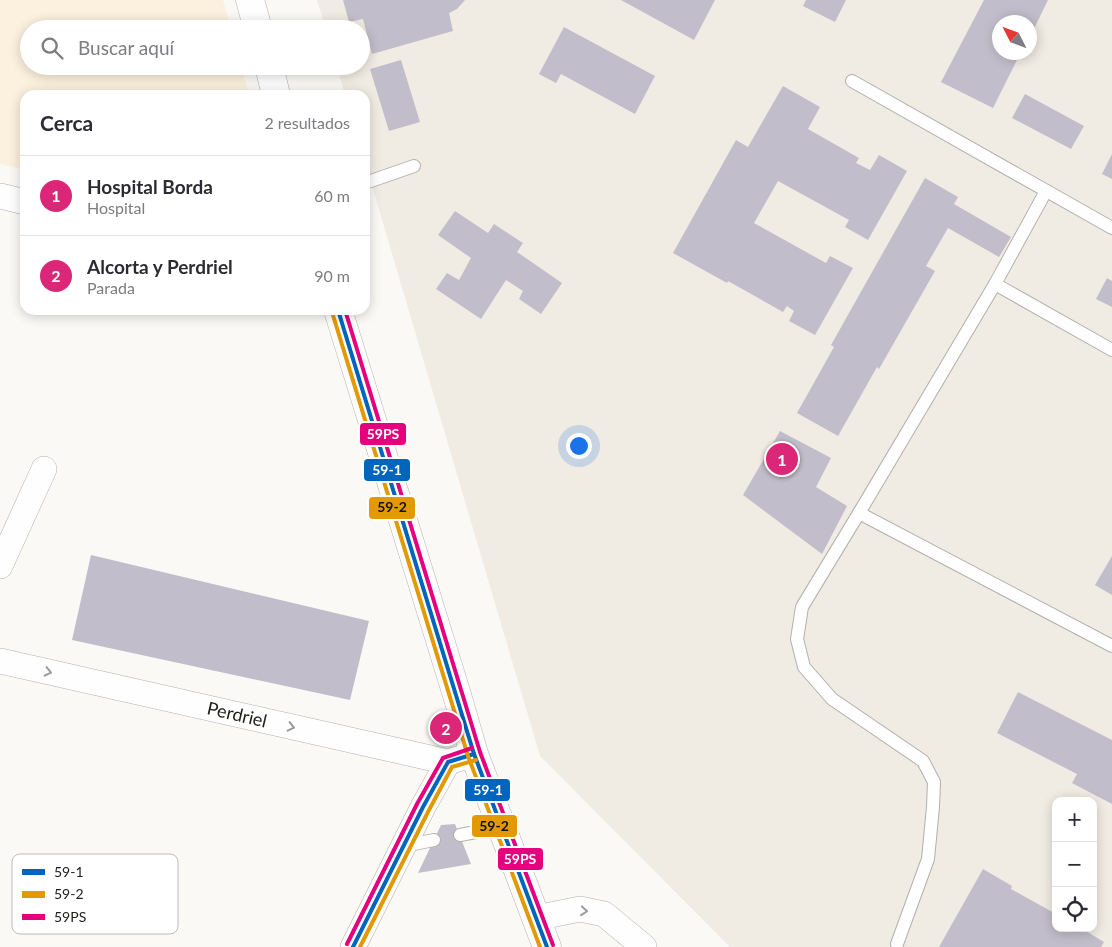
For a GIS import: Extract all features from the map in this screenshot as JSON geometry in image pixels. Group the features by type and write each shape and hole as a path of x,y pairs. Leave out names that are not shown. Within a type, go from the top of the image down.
{"main road":[{"path":"250,0 256,20"},
{"path":"271,75 275,90"},
{"path":"340,315 458,695 474,754 547,947"}],"street":[{"path":"0,196 20,201"},
{"path":"0,566 44,469"},
{"name":"Perdriel","path":"0,661 448,762 474,754"},
{"path":"353,947 448,762"},
{"path":"536,918 580,910 604,914 644,947"}],"lane":[{"path":"852,81 1112,228"},
{"path":"370,181 414,166"},
{"path":"897,944 928,859 934,782 923,761 832,699 804,668 797,639 802,607 994,284 1046,191"},
{"path":"994,284 1112,350"},
{"path":"859,513 1112,646"},
{"path":"460,835 502,827"},
{"path":"404,846 434,840"}],"shaded area":[{"path":"0,0 223,0 229,20 20,20 20,75 243,75 248,90 20,90 20,169 0,164"},
{"path":"317,0 1112,0 1112,947 730,947 540,756 370,179 370,90 344,90 339,75 370,75 370,20 323,20"}],"building":[{"path":"343,0 465,0 457,9 449,13 453,31 372,54 370,46 370,20 348,20"},
{"path":"621,0 715,0 694,40"},
{"path":"806,0 846,0 835,22 803,6"},
{"path":"984,0 1048,0 1037,23 1037,15 992,15 992,60 1017,60 993,108 941,82"},
{"path":"564,27 655,76 635,114 561,74 556,83 539,74"},
{"path":"401,60 420,122 389,131 370,69"},
{"path":"783,86 820,107 808,129 859,158 856,163 870,170 879,155 907,171 868,240 845,227 849,220 778,181 754,223 826,263 830,256 853,268 815,335 789,321 794,311 787,306 783,312 673,253 736,140 748,147"},
{"path":"1025,94 1084,126 1071,149 1012,118"},
{"path":"1112,154 1112,179 1102,174"},
{"path":"925,178 958,197 954,204 1011,237 999,257 948,228 926,266 935,271 838,436 797,413 834,347 831,345"},
{"path":"455,211 488,233 494,224 523,243 517,252 562,283 541,314 519,299 523,291 506,280 481,319 436,289 447,273 459,280 471,258 438,235"},
{"path":"1107,278 1112,281 1112,307 1096,299"},
{"path":"780,431 831,458 816,487 847,506 822,554 743,495"},
{"path":"91,555 369,621 350,700 72,640"},
{"path":"1112,556 1112,595 1095,585"},
{"path":"1018,692 1112,740 1112,804 1072,783 1077,774 997,733"},
{"path":"455,824 471,864 418,873 441,825"},
{"path":"983,869 1012,886 1011,889 1052,912 1052,932 1088,932 1104,942 1101,947 939,947"}],"transit line":[{"name":"59-2","path":"333,315 468,756 540,947"},
{"name":"59-1","path":"340,315 474,754 547,947"},
{"name":"59PS","path":"347,315 480,752 553,945"},
{"name":"59PS","path":"347,944 417,804 443,758 472,748"},
{"name":"59-1","path":"353,947 423,807 448,762 474,754"},
{"name":"59-2","path":"360,947 452,767 476,760"}],"place":[{"name":"Hospital Borda","path":"782,459"},
{"name":"Alcorta y Perdriel","path":"446,728"}]}
